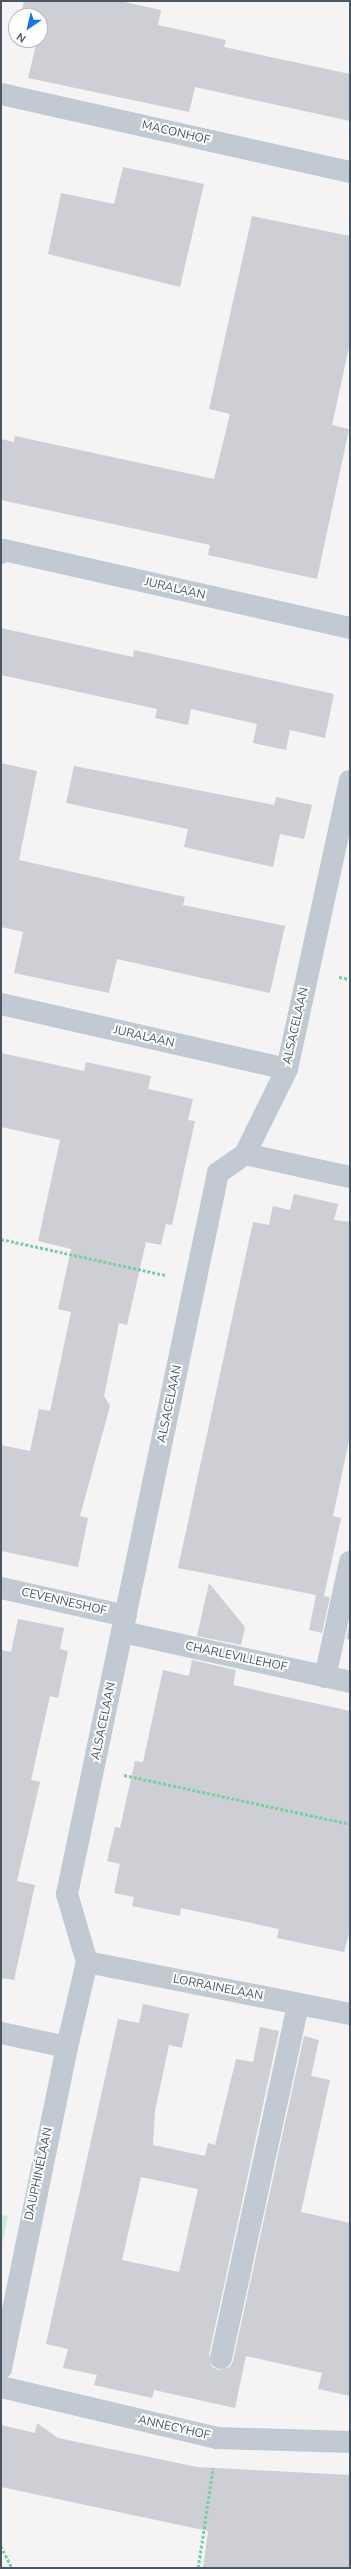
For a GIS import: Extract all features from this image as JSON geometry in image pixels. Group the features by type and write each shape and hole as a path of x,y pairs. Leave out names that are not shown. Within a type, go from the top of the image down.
{"street":[{"name":"MACONHOF","path":"1,94 350,172"},
{"name":"JURALAAN","path":"1,553 4,550 350,628"},
{"name":"ALSACELAAN","path":"67,2047 87,1962 67,1894 218,1173 245,1154 287,1069 344,839 350,781"},
{"name":"JURALAAN","path":"1,1004 287,1069"},
{"path":"245,1154 350,1177"},
{"path":"325,1677 350,1562"},
{"name":"CEVENNESHOF","path":"1,1588 124,1624"},
{"name":"CHARLEVILLEHOF","path":"124,1624 325,1677 350,1682"},
{"name":"LORRAINELAAN","path":"87,1962 350,2014"},
{"path":"221,2358 298,2004"},
{"path":"1,2033 67,2047"},
{"name":"DAUPHINÉLAAN","path":"1,2368 67,2047"},
{"name":"ANNECYHOF","path":"1,2387 217,2438 350,2442"}],"path":[{"path":"1,1239 195,1281"},
{"path":"94,1768 350,1824"},
{"path":"198,2568 217,2438"},
{"path":"1,2546 12,2568"}],"green space":[{"path":"1,2215 8,2216 1,2249"}],"building":[{"path":"24,1 120,1 161,10 158,25 226,40 224,47 350,74 350,121 195,87 189,112 28,78 35,48 48,48 48,8 23,8"},
{"path":"123,167 204,184 180,287 48,254 61,193 114,204"},
{"path":"252,216 350,236 350,343 332,425 349,429 317,579 208,555 210,545 1,500 1,439 14,442 15,436 214,479 230,414 209,409"},
{"path":"1,628 133,657 134,650 334,694 325,738 290,730 286,750 253,743 257,724 191,709 188,725 155,718 157,709 1,675"},
{"path":"1,763 37,771 19,860 185,897 183,905 285,926 270,993 117,959 109,993 14,973 23,932 1,927"},
{"path":"74,766 274,805 276,797 312,805 304,839 280,834 273,867 184,847 188,829 66,803"},
{"path":"1,1053 84,1071 86,1062 151,1076 148,1089 193,1099 188,1120 195,1121 172,1225 166,1224 161,1245 146,1242 127,1325 119,1323 104,1396 110,1406 80,1516 88,1518 78,1567 1,1551 1,1445 30,1451 39,1409 50,1411 71,1312 58,1309 71,1249 38,1241 60,1140 1,1127"},
{"path":"294,1194 338,1204 334,1220 350,1222 350,1436 333,1516 341,1518 324,1596 330,1597 322,1633 309,1630 316,1595 178,1568 253,1222 269,1225 273,1206 290,1210"},
{"path":"209,1583 245,1627 241,1645 197,1636"},
{"path":"18,1619 64,1628 60,1649 68,1651 58,1698 50,1696 31,1780 40,1782 17,1881 35,1885 14,1980 1,1978 1,1650 11,1652"},
{"path":"350,1621 350,1640 346,1639"},
{"path":"192,1660 236,1670 233,1685 350,1711 350,1930 344,1952 277,1938 279,1929 181,1908 180,1916 132,1906 134,1897 114,1893 120,1864 107,1861 115,1827 120,1828 135,1761 143,1762 163,1670 189,1676"},
{"path":"143,2004 189,2014 182,2048 169,2045 155,2111 153,2145 205,2156 208,2143 215,2145 236,2059 253,2062 260,2027 279,2031 209,2355 212,2367 219,2370 230,2367 233,2361 304,2036 319,2040 311,2076 330,2080 301,2212 350,2223 350,2396 318,2389 322,2373 246,2356 235,2408 154,2390 152,2398 94,2385 97,2375 63,2368 68,2349 46,2344 118,2019 139,2023","holes":["141,2177 198,2189 179,2272 122,2260"]},
{"path":"37,2423 58,2438 197,2467 350,2475 350,2568 203,2568 208,2531 1,2487 1,2425 35,2433"}]}
